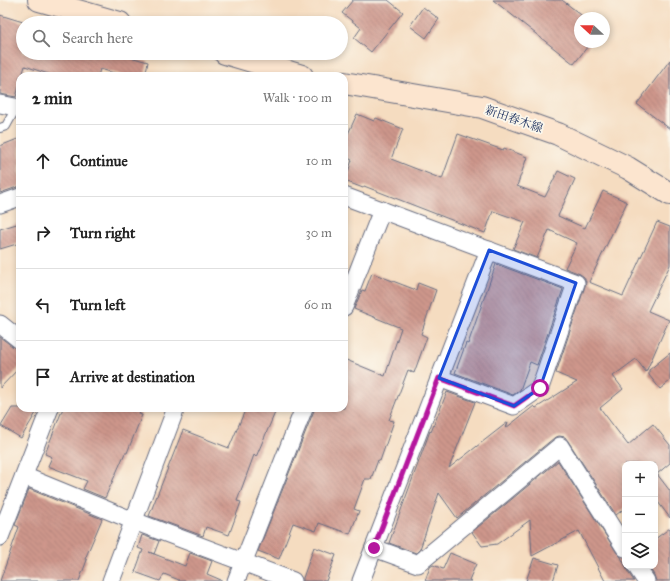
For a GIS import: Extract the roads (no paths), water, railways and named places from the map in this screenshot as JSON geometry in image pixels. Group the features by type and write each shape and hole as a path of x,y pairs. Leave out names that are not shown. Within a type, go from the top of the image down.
{"main road":[{"path":"39,0 95,16"},
{"path":"248,60 288,72"},
{"name":"新田春木線","path":"348,84 482,107 558,134 628,168 670,194"}],"street":[{"path":"348,197 576,283 540,388 514,406 439,378"},
{"path":"0,204 16,198"},
{"path":"348,297 382,210"},
{"path":"361,581 489,250"},
{"path":"0,324 16,337"},
{"path":"0,537 48,412"},
{"path":"110,581 175,412"},
{"path":"236,581 302,412"},
{"path":"374,548 418,564 560,446 622,543"},
{"path":"24,476 134,521 293,581"},
{"path":"638,569 646,581"}],"lane":[{"path":"0,128 6,126 12,107"}]}
